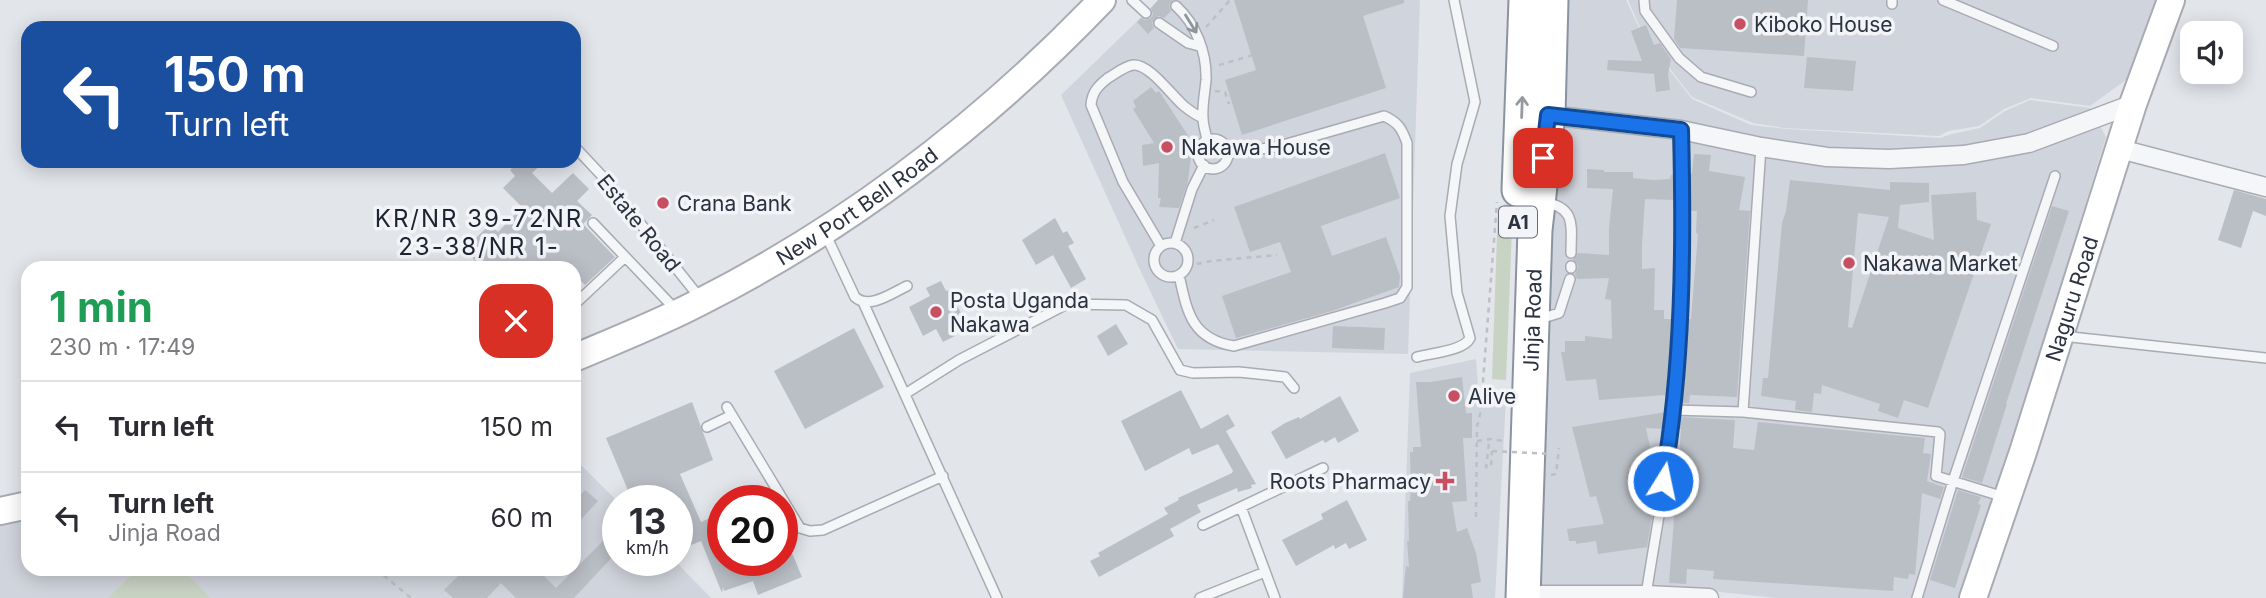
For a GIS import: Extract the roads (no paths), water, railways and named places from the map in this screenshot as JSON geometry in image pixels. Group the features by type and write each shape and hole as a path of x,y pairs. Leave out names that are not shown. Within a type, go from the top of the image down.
{"highway":[{"name":"Jinja Road","path":"1517,597 1498,446 1513,392 1526,0"},
{"name":"Jinja Road","path":"1517,597 1537,201 1548,115 1551,0"}],"main road":[{"name":"New Port Bell Road","path":"581,355 702,302 824,232 909,171 983,112 1102,0"},
{"name":"Naguru Road","path":"1973,598 2133,104 2171,0"},
{"path":"0,512 21,507"}],"street":[{"path":"1548,115 1681,130 1761,147 1828,157 1889,159 1964,155 2029,143 2133,104"},
{"path":"2120,149 2266,187"},
{"path":"1517,597 1646,595 1709,598"}],"lane":[{"path":"1132,0 1146,13"},
{"path":"1417,357 1459,347 1466,344 1470,338 1457,293 1450,216 1457,164 1475,102 1454,0"},
{"path":"1644,0 1645,11 1679,58 1700,77 1751,92"},
{"path":"1943,0 2053,46"},
{"path":"1176,6 1189,20 1206,69 1203,118 1207,140"},
{"path":"1159,23 1188,43 1198,41"},
{"path":"1161,246 1123,182 1091,105 1091,96 1101,83 1132,65 1150,72 1185,107 1203,118"},
{"path":"1178,275 1188,313 1195,325 1214,341 1234,346 1400,298 1407,287 1406,143 1402,129 1392,120 1384,116 1276,148 1228,153"},
{"path":"1646,595 1673,410 1684,246 1681,130"},
{"path":"1207,140 1223,143 1228,153 1227,159 1219,167 1204,165 1198,155 1199,149 1207,140"},
{"path":"1742,412 1761,147"},
{"name":"Estate Road","path":"581,153 604,178 702,302"},
{"path":"1177,239 1186,252 1187,266 1178,275 1167,276 1157,268 1155,257 1161,246 1177,239 1192,189 1204,165"},
{"path":"1917,598 1953,481 2055,176"},
{"path":"1537,201 1556,204 1569,215 1572,221 1571,253"},
{"path":"593,223 679,313"},
{"path":"824,232 855,297 863,302 872,302 907,286"},
{"path":"581,298 625,257"},
{"path":"1532,321 1559,313 1570,279"},
{"path":"863,302 997,598"},
{"path":"905,394 958,360 1067,304 1126,305 1152,320 1180,370 1193,373 1239,372 1286,377 1294,388"},
{"path":"2060,335 2266,358"},
{"path":"1673,410 1742,412 1938,432 1936,476 2007,498"},
{"path":"708,427 729,411 800,528 810,531 823,530 943,477"},
{"path":"1203,525 1323,468"},
{"path":"1241,507 1275,598"},
{"path":"1200,598 1265,572"}],"place":[{"name":"Kiboko House","path":"1740,24"},
{"name":"Nakawa House","path":"1167,147"},
{"name":"Crana Bank","path":"663,203"},
{"name":"Nakawa Market","path":"1849,263"},
{"name":"Posta Uganda Nakawa","path":"936,312"},
{"name":"Alive","path":"1454,396"},
{"name":"Roots Pharmacy","path":"1445,481"}],"district":[{"name":"KR/NR 39-72NR 23-38/NR 1-","path":"479,232"}]}
